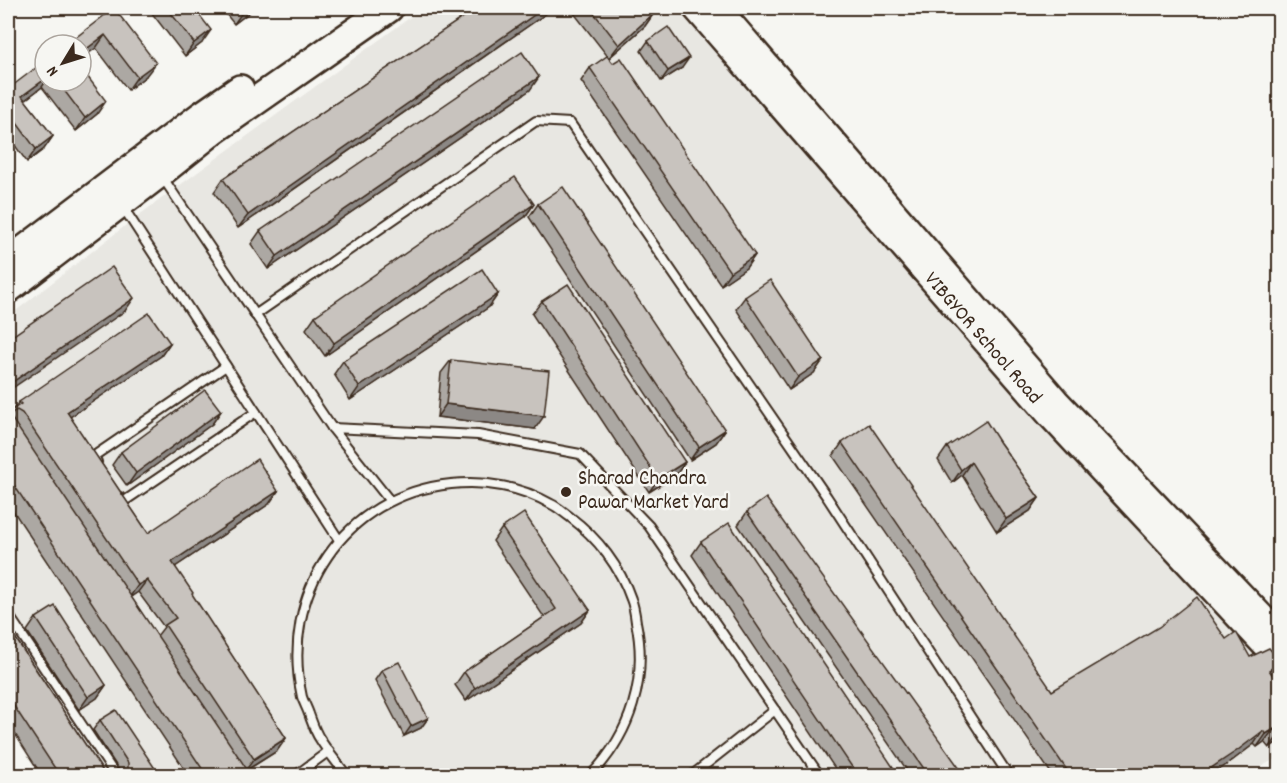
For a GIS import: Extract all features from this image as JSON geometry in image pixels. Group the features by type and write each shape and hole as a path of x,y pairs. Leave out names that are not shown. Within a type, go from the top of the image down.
{"highway":[{"path":"154,165 201,116 361,8"},
{"path":"8,262 115,194 154,165 214,130 389,8"},
{"path":"8,289 115,194"}],"main road":[{"name":"VIBGYOR School Road","path":"694,8 1050,417 1280,663"},
{"name":"VIBGYOR School Road","path":"719,8 1057,400 1280,634"}],"lane":[{"path":"255,315 536,122 570,123 827,497 1009,776"},
{"path":"154,165 332,428 390,501"},
{"path":"115,194 339,540"},
{"path":"100,465 94,456 226,366"},
{"path":"117,493 123,502 256,412"},
{"path":"332,428 478,435 580,454 649,526 820,776"},
{"path":"348,776 319,738 303,699 297,657 301,615 315,575 339,540 363,518 390,501 429,486 471,482 513,488 552,504 578,523 586,529 613,562 632,600 640,642 638,684 626,724 605,760 590,776"},
{"path":"8,614 116,776"},
{"path":"692,776 775,710"},
{"path":"295,776 329,751"}],"shaded area":[{"name":"Sharad Chandra Pawar Market Yard","path":"423,8 704,8 1280,659 1279,757 1243,776 57,775 8,713 8,317 139,215"}],"building":[{"path":"114,8 156,63 137,77 105,35 93,44 93,33 82,33"},
{"path":"167,8 194,8 211,30 194,43"},
{"path":"477,8 544,8 248,215 223,179"},
{"path":"590,8 650,8 654,13 619,45"},
{"path":"668,27 689,58 668,71 648,41"},
{"path":"522,52 539,77 277,256 260,231"},
{"path":"607,56 613,63 621,58 755,255 730,272 590,68"},
{"path":"33,70 33,88 22,96 53,136 36,149 8,111 8,89"},
{"path":"93,84 106,101 85,118 66,93 93,93"},
{"path":"515,177 534,204 334,343 315,316"},
{"path":"563,187 725,430 699,447 538,204"},
{"path":"112,267 134,298 8,385 8,339"},
{"path":"482,269 498,294 359,387 343,361"},
{"path":"770,280 823,360 798,377 745,297"},
{"path":"568,284 685,462 658,479 542,301"},
{"path":"149,313 170,343 67,412 148,533 257,459 278,491 172,562 286,738 254,759 165,625 176,618 147,580 138,585 22,413 17,410 11,416 248,771 242,776 207,776 8,476 8,413 21,404 19,402"},
{"path":"451,360 549,371 544,416 446,404"},
{"path":"205,390 221,411 136,473 121,452"},
{"path":"986,421 1039,498 1006,519 971,462 961,470 947,447"},
{"path":"869,424 1052,691 1159,627 1197,597 1226,639 1236,632 1250,657 1269,648 1275,655 1279,663 1269,670 1280,686 1280,734 1274,729 1266,734 1263,731 1199,776 1071,776 842,443"},
{"path":"766,498 965,776 929,776 747,512"},
{"path":"524,513 590,610 475,688 464,672 556,609 502,528"},
{"path":"729,523 899,776 858,776 701,542"},
{"path":"55,606 106,685 88,697 36,618"},
{"path":"8,627 106,776 60,776 8,697"},
{"path":"399,662 428,718 411,726 382,670"},
{"path":"116,710 160,776 132,776 128,763 100,720"}],"place":[{"name":"Sharad Chandra Pawar Market Yard","path":"566,492"}]}
